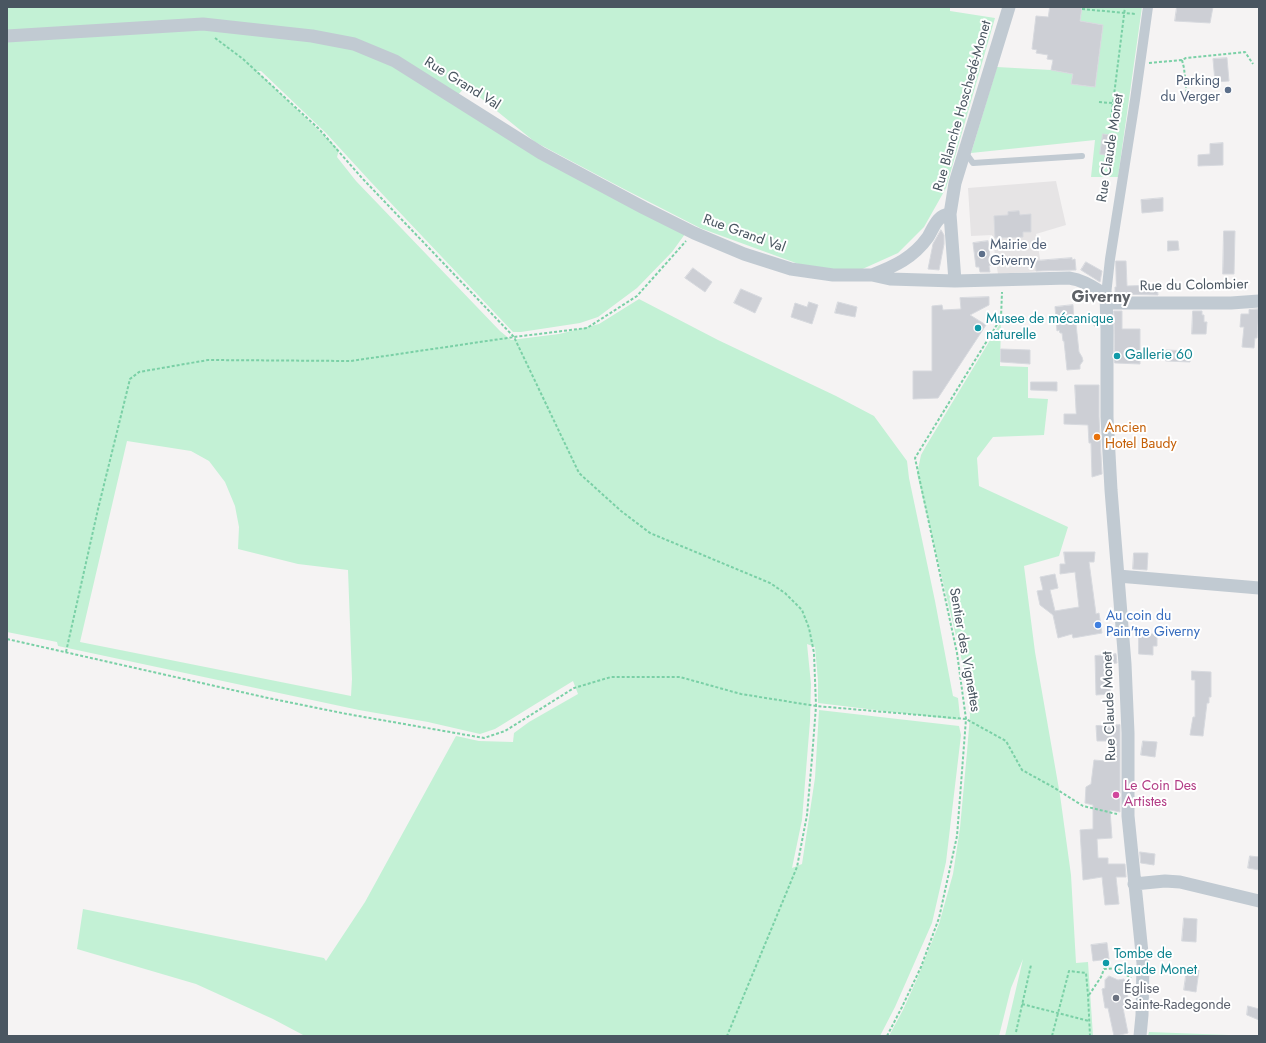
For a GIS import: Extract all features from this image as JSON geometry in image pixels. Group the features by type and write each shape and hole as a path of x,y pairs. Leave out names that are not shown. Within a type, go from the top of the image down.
{"street":[{"name":"Rue Blanche Hoschedé-Monet","path":"955,281 950,214 955,183 1009,7"},
{"name":"Rue Claude Monet","path":"1140,1036 1143,1008 1142,962 1128,816 1128,732 1125,664 1107,417 1106,299 1110,259 1148,11"},
{"name":"Rue Grand Val","path":"7,36 203,24 312,36 354,44 395,60 541,153 694,233 744,254 791,268 833,275 872,275"},
{"name":"Rue Blanche Hoschedé-Monet","path":"872,275 896,266 906,259 927,237 940,217 950,214"},
{"path":"872,275 890,279 955,281 1074,278 1088,284 1106,299"},
{"name":"Rue du Colombier","path":"1106,299 1231,303 1259,301"},
{"path":"1118,576 1259,588"},
{"path":"1134,884 1165,881 1180,882 1259,901"}],"lane":[{"path":"965,151 973,163 1082,156"}],"path":[{"path":"1110,127 1125,7"},
{"path":"1082,9 1124,13 1148,11"},
{"path":"203,24 213,37 243,59 320,129 362,178 514,337 579,473 621,511 650,532 770,583 785,593 802,610 809,628 814,653 816,706 807,815 797,867 727,1036"},
{"path":"1140,61 1151,63 1245,52 1253,64"},
{"path":"1182,60 1187,96"},
{"path":"1099,102 1134,105"},
{"path":"66,652 98,508 130,379 139,372 208,360 351,360 587,328 637,296 694,233"},
{"name":"Sentier des Vignettes","path":"887,1036 902,1008 939,918 957,836 966,719 957,653 915,458 1001,318 1002,280"},
{"path":"7,638 275,700 484,738 505,731 574,688 611,677 680,678 741,694 816,706 966,719 1006,741 1022,770 1054,787 1083,806 1128,816"},
{"path":"1016,1032 1031,965"},
{"path":"1088,996 1101,977 1104,969 1117,968 1134,980"},
{"path":"1052,1036 1069,971 1086,973 1090,1036"},
{"path":"1022,1004 1089,1021"}],"shaded area":[{"path":"1056,181 1066,225 1036,234 1042,271 998,274 992,235 971,236 968,188"}],"green space":[{"path":"7,7 950,7 950,11 995,18 946,188 924,227 898,253 858,271 815,270 700,228 535,142 466,86 457,96 685,234 672,252 637,288 598,317 580,323 521,332 513,332 326,133 261,71 257,71 339,150 337,157 356,181 500,331 511,340 559,334 599,324 639,299 718,340 836,396 874,416 907,461 909,478 953,696 958,698 960,717 958,720 818,703 815,647 807,644 811,684 810,721 802,820 792,868 802,864 815,778 819,710 959,726 961,735 946,862 932,923 895,1007 880,1036 305,1036 273,1019 196,984 77,949 83,909 324,958 326,961 365,902 456,736 479,741 513,742 514,733 529,722 578,694 573,681 495,729 480,734 428,722 359,710 58,646 57,642 7,632","holes":["127,441 191,451 209,461 225,482 235,506 239,527 238,549 298,564 348,570 352,679 351,696 80,642"]},
{"path":"1082,7 1142,7 1118,177 1091,177 1095,140 971,153 997,67 1051,70 1073,74 1071,84 1095,87 1103,25 1080,21"},
{"path":"1001,322 1000,366 1028,367 1028,398 1048,399 1044,435 993,437 977,458 979,486 1068,527 1059,556 1024,566 1035,652 1060,795 1071,875 1076,963 1088,962 1093,1036 1005,1036 1023,959 1011,988 999,1036 889,1036 917,979 939,924 953,874 960,828 970,715 963,665 917,474 921,455"},
{"path":"1149,1032 1229,1035 1231,1036 1148,1036"}],"building":[{"path":"1050,7 1082,7 1080,21 1103,25 1095,87 1071,84 1073,74 1051,70 1053,60 1047,59 1048,55 1036,53 1037,50 1032,49 1036,16 1048,17"},
{"path":"1177,7 1213,7 1210,23 1175,21"},
{"path":"1227,58 1229,81 1215,82 1213,59"},
{"path":"1103,134 1116,136 1113,156 1100,154"},
{"path":"1223,143 1223,165 1198,166 1198,155 1210,154 1210,144"},
{"path":"1163,198 1163,211 1142,213 1141,200"},
{"path":"1019,211 1020,215 1031,214 1031,232 1023,232 1023,237 995,238 994,216 1008,215 1008,212"},
{"path":"941,230 944,235 944,244 939,270 928,269 933,244"},
{"path":"1224,231 1235,231 1234,274 1223,274"},
{"name":"Mairie de Giverny","path":"988,241 991,265 989,266 990,272 980,272 979,267 976,267 973,243"},
{"path":"1168,241 1178,241 1179,250 1168,251"},
{"path":"1072,258 1072,260 1075,259 1076,270 1036,271 1035,261"},
{"path":"1116,261 1126,261 1127,286 1157,285 1158,295 1115,294"},
{"path":"1086,262 1102,271 1100,282 1081,270"},
{"path":"693,268 712,282 705,292 685,278"},
{"path":"741,289 762,298 755,313 734,303"},
{"path":"989,297 989,305 970,315 986,325 938,398 913,399 913,371 932,371 932,306 942,305 943,310 961,309 960,298"},
{"path":"809,302 818,305 812,324 791,317 795,303 807,307"},
{"path":"838,302 857,307 855,317 835,313"},
{"path":"1073,305 1074,324 1076,324 1079,352 1083,361 1080,365 1080,369 1067,370 1062,333 1060,333 1059,330 1057,331 1055,307"},
{"path":"1259,309 1257,338 1255,338 1254,348 1242,347 1244,327 1240,327 1241,314 1249,314 1249,310"},
{"path":"1114,311 1122,311 1122,329 1140,329 1140,364 1115,363"},
{"path":"1193,311 1202,311 1202,315 1204,315 1204,322 1207,322 1206,334 1192,334"},
{"path":"1099,315 1099,326 1094,326 1093,316"},
{"path":"1001,349 1030,350 1030,364 1001,362"},
{"path":"1166,350 1191,351 1190,362 1166,361"},
{"path":"1031,382 1057,382 1057,391 1031,390"},
{"path":"1075,385 1099,385 1102,474 1092,477 1091,443 1089,443 1088,425 1064,424 1064,414 1076,414"},
{"path":"1064,552 1095,552 1094,562 1089,562 1096,614 1099,613 1102,633 1073,638 1072,634 1058,638 1053,615 1040,605 1037,591 1043,590 1040,577 1055,574 1058,588 1050,590 1055,611 1079,607 1075,572 1060,574 1060,564 1065,564"},
{"path":"1134,553 1148,553 1147,570 1133,569"},
{"path":"1139,634 1157,634 1157,646 1153,646 1153,655 1139,654"},
{"path":"1116,654 1117,663 1109,664 1111,694 1096,695 1095,656"},
{"path":"1192,671 1211,672 1211,697 1209,697 1209,703 1207,703 1203,736 1190,735 1193,717 1195,717 1195,680 1192,680"},
{"path":"1120,725 1120,812 1110,810 1112,838 1097,839 1098,858 1108,858 1108,864 1125,864 1126,877 1116,877 1119,904 1105,905 1102,877 1083,880 1080,830 1093,829 1093,805 1085,803 1086,787 1091,784 1094,760 1106,761 1110,754 1110,741 1097,741 1096,726"},
{"path":"1143,741 1157,742 1155,757 1141,755"},
{"path":"1140,852 1155,854 1154,865 1141,863"},
{"path":"1250,856 1259,857 1259,870 1248,868"},
{"path":"1184,918 1197,919 1196,942 1182,941"},
{"path":"1107,943 1109,959 1093,961 1091,945"},
{"path":"1187,969 1199,970 1196,992 1184,990"},
{"name":"Église Sainte-Radegonde","path":"1109,976 1118,980 1124,979 1130,1007 1123,1008 1128,1033 1116,1036 1114,1036 1108,1008 1105,1008 1102,989 1105,988 1105,980"},
{"path":"1248,1006 1259,1009 1259,1020 1247,1015"}],"place":[{"name":"Parking du Verger","path":"1228,90"},
{"name":"Mairie de Giverny","path":"982,254"},
{"name":"Musee de mécanique naturelle","path":"978,328"},
{"name":"Gallerie 60","path":"1117,356"},
{"name":"Ancien Hotel Baudy","path":"1097,437"},
{"name":"Au coin du Pain'tre Giverny","path":"1098,625"},
{"name":"Le Coin Des Artistes","path":"1116,795"},
{"name":"Tombe de Claude Monet","path":"1106,963"},
{"name":"Église Sainte-Radegonde","path":"1116,998"}],"district":[{"name":"Giverny","path":"1101,298"}]}
